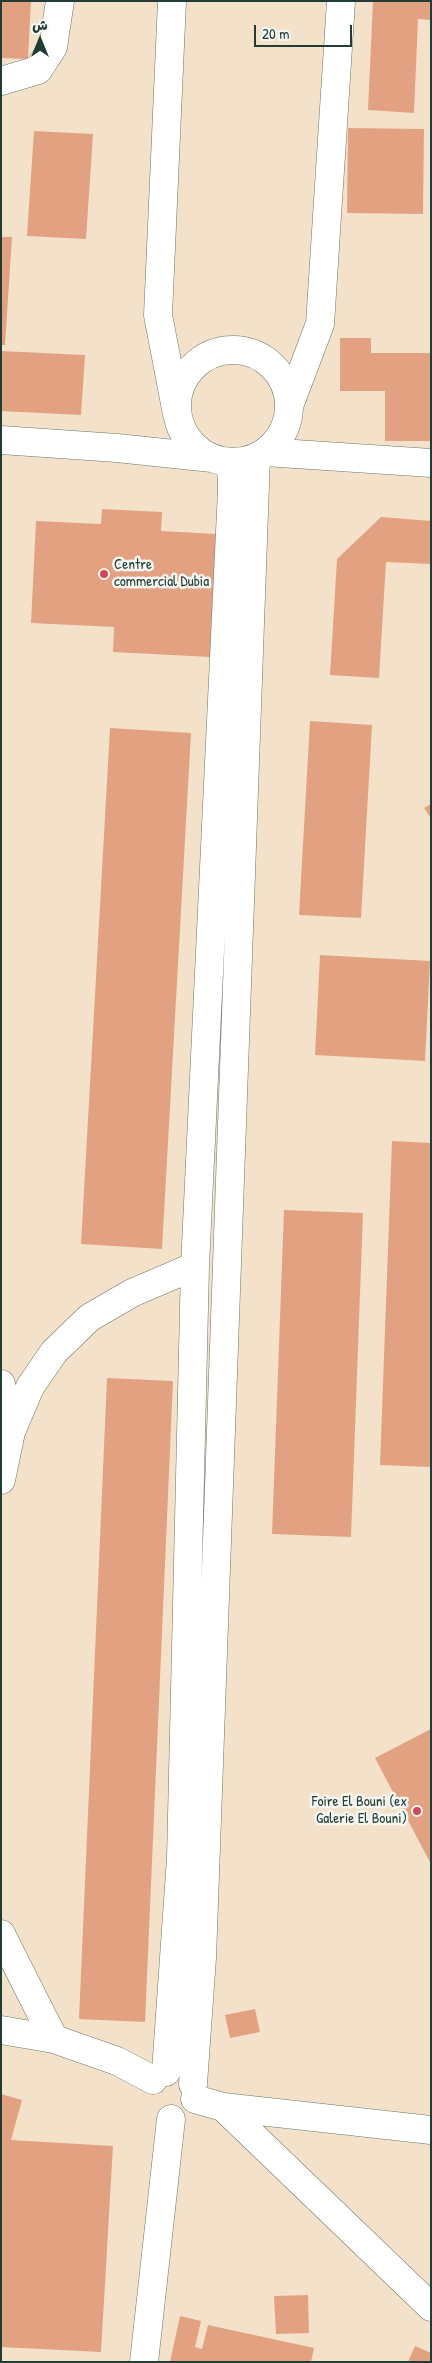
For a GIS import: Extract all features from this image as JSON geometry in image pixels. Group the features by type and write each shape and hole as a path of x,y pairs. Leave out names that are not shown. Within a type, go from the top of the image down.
{"street":[{"path":"1,81 38,70 53,47 60,1"},
{"path":"172,1 158,315 177,414 184,433 196,448 241,457 278,440 286,424 289,406 320,324 341,1"},
{"path":"177,414 177,396 180,387 195,364 211,354 228,349 247,351 264,358 278,372 287,388 289,406"},
{"path":"1,440 241,457 431,463"},
{"path":"241,457 202,1958 194,2092 187,2114 171,2119 157,2114 152,2109 148,2094 159,2076 181,1858 195,1266 232,490 241,457"},
{"path":"1,1480 11,1432 30,1387 54,1352 90,1318 132,1293 195,1266"},
{"path":"1,1384 11,1432"},
{"path":"1,1934 54,2039"},
{"path":"1,2030 54,2039 159,2076 182,2073 194,2092 223,2107 431,2307"},
{"path":"223,2107 431,2130"},
{"path":"144,2362 171,2119"}],"building":[{"path":"1,1 31,1 28,59 1,58"},
{"path":"373,1 431,1 431,20 418,19 414,113 368,110"},
{"path":"348,128 424,129 423,214 347,213"},
{"path":"34,131 93,134 86,239 27,236"},
{"path":"1,237 12,237 5,345 1,345"},
{"path":"340,338 371,338 371,353 431,353 431,441 385,441 385,391 340,391"},
{"path":"1,351 85,355 81,415 1,411"},
{"path":"102,509 162,512 161,531 216,534 210,657 113,652 114,627 31,623 36,521 101,524"},
{"path":"381,517 431,521 431,564 386,562 379,678 330,675 337,559"},
{"path":"310,721 372,725 361,918 299,915"},
{"path":"110,728 191,733 162,1249 81,1244"},
{"path":"431,804 431,818 424,808"},
{"path":"320,955 430,961 425,1061 315,1055"},
{"path":"392,1141 431,1143 431,1467 380,1465"},
{"path":"284,1210 363,1213 351,1537 272,1534"},
{"path":"107,1378 173,1381 145,2022 79,2019"},
{"name":"Foire El Bouni (ex Galerie El Bouni)","path":"431,1729 431,1864 375,1758"},
{"path":"255,2009 260,2032 230,2038 225,2015"},
{"path":"1,2094 22,2100 11,2140 113,2146 101,2352 1,2347"},
{"path":"308,2295 309,2333 276,2334 274,2296"},
{"path":"180,2316 201,2321 195,2347 202,2349 208,2325 314,2348 311,2362 170,2362"},
{"path":"415,2346 431,2353 431,2362 408,2362"}],"place":[{"name":"Centre commercial Dubia","path":"104,574"},
{"name":"Foire El Bouni (ex Galerie El Bouni)","path":"417,1811"}]}
